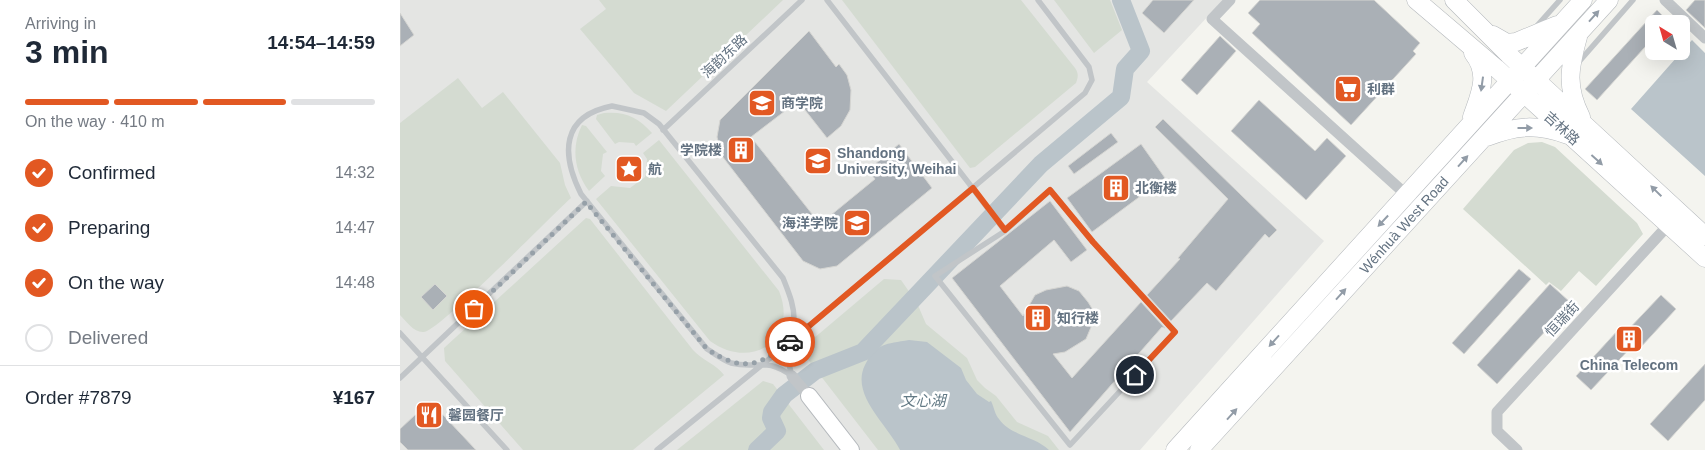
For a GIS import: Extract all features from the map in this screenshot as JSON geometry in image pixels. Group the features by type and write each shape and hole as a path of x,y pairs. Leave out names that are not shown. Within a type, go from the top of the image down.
{"main road":[{"name":"吉林路","path":"1416,0 1570,135 1674,219 1705,236"},
{"name":"吉林路","path":"1454,0 1521,67 1585,124 1674,219 1705,258"},
{"name":"Wénhuà West Road","path":"1174,450 1583,0"},
{"name":"Wénhuà West Road","path":"1199,450 1609,0"},
{"path":"1484,30 1507,43 1525,38 1564,21"},
{"path":"1579,32 1570,71 1572,98 1585,124"},
{"path":"1466,45 1480,62 1484,78 1469,126"},
{"path":"1482,139 1510,128 1528,127 1570,135"},
{"path":"809,396 851,450"}],"street":[{"path":"1230,0 1212,19 1420,208"},
{"path":"1664,0 1677,4 1705,38"},
{"name":"恒瑞街","path":"1517,450 1497,431 1497,412 1674,219"},
{"path":"792,376 809,396"}],"lane":[{"name":"海韵东路","path":"663,130 802,0"},
{"path":"828,0 1005,230"},
{"path":"657,450 790,342 971,186 1085,93 1092,80 1089,67 1038,0"},
{"path":"1525,38 1560,0"},
{"path":"1570,71 1633,0"},
{"path":"612,106 629,108 644,113 659,124 782,278 791,298 794,324 787,358 792,376 778,365 743,365 729,362 701,343 586,202 574,179 568,142 574,127 584,116 597,109 612,106"},
{"path":"1050,190 1093,242 1175,332 1070,445 935,276 1005,230 1050,190"},
{"path":"400,378 586,202"},
{"path":"743,365 761,361 776,353 786,342 794,324"},
{"path":"400,333 507,450"}],"shaded area":[{"name":"Shandong University, Weihai","path":"400,0 1223,0 1147,82 1324,241 1140,450 400,450"},
{"path":"599,0 783,0 666,111 634,93 580,29 606,9"},
{"path":"842,0 1021,0 1075,68 1078,76 1076,83 975,167 970,168"},
{"path":"1054,0 1110,0 1122,30 1094,53"},
{"path":"458,78 482,108 503,92 560,163 565,185 571,198 451,313 434,326 424,332 420,332 400,315 400,123"},
{"path":"618,113 631,116 652,133 636,146 634,143 619,142 615,144 596,119 597,115"},
{"path":"582,125 586,126 607,152 603,154 601,171 605,176 589,191 577,167 575,150"},
{"path":"659,140 779,291 783,308 782,324 777,336 767,346 755,351 741,353 726,349 710,341 596,199 611,186 630,188 645,177 647,159 643,153"},
{"path":"1542,142 1555,147 1637,223 1643,234 1596,286 1579,271 1561,291 1549,282 1546,285 1463,209 1514,150 1528,143"},
{"path":"586,218 590,219 693,350 724,375 633,450 523,450 445,361 444,348"},
{"path":"884,279 901,280 917,303 926,324 967,358 977,380 996,396 1017,422 1048,436 1059,450 878,450 803,353 807,344"},
{"path":"763,381 773,384 824,450 677,450"}],"water":[{"path":"1692,40 1705,53 1705,176 1631,109 1674,60 1690,60 1690,42"},
{"name":"文心湖","path":"909,340 927,342 961,368 966,380 977,394 989,402 991,401 996,415 1004,425 1049,450 900,450 866,398 862,387 862,376 869,358 878,348"}],"building":[{"path":"1153,0 1194,0 1164,33 1142,13"},
{"name":"利群","path":"1260,0 1374,0 1420,43 1413,51 1416,54 1351,125 1252,33 1260,24 1248,13"},
{"path":"1695,0 1705,0 1705,28 1686,10"},
{"path":"1657,10 1662,15 1652,15"},
{"path":"400,13 414,35 400,46"},
{"path":"1645,23 1645,47 1597,100 1585,89"},
{"name":"学院楼","path":"809,31 836,67 839,64 847,75 851,90 850,110 841,126 827,138 798,101 751,137 820,224 875,179 868,170 899,144 932,188 837,266 820,269 803,261 722,156 717,137 720,120"},
{"path":"1220,36 1236,51 1197,95 1181,80"},
{"path":"1259,100 1315,151 1327,138 1346,156 1306,200 1231,131"},
{"path":"1163,119 1277,230 1269,238 1265,234 1216,291 1207,283 1171,321 1147,295 1180,259 1178,258 1228,199 1155,127"},
{"path":"1111,133 1118,142 1074,174 1068,166"},
{"name":"北衡楼","path":"1141,144 1165,178 1092,232 1067,198"},
{"name":"知行楼","path":"1050,201 1087,250 1071,262 1054,240 1000,286 1023,316 1035,295 1046,290 1067,286 1079,291 1088,302 1093,310 1094,320 1086,339 1065,352 1053,354 1072,378 1141,302 1165,328 1162,327 1070,432 952,278"},
{"path":"1519,269 1531,279 1464,354 1452,343"},
{"path":"435,284 447,296 433,310 421,297"},
{"path":"1550,284 1571,303 1497,384 1477,365"},
{"name":"China Telecom","path":"1661,295 1676,309 1640,348 1635,343 1591,390 1576,376 1619,329 1624,334"},
{"path":"1705,364 1705,400 1668,441 1650,424"},
{"name":"馨园餐厅","path":"430,401 476,450 408,450 400,442 400,429"}],"waterway":[{"path":"757,450 777,431 771,418 772,412 784,395 815,371 863,352 1041,164 1121,97 1125,69 1141,51 1121,0"}],"way so far":[{"path":"474,309 586,202 707,349 729,362 743,365 761,361 776,353 790,342"}],"place":[{"name":"利群","path":"1348,89"},
{"name":"商学院","path":"762,103"},
{"name":"学院楼","path":"741,150"},
{"name":"Shandong University, Weihai","path":"818,161"},
{"name":"航","path":"629,169"},
{"name":"北衡楼","path":"1116,188"},
{"name":"海洋学院","path":"857,223"},
{"name":"知行楼","path":"1038,318"},
{"name":"China Telecom","path":"1629,339"},
{"name":"馨园餐厅","path":"429,415"}],"route":[{"path":"790,342 973,188 1005,230 1050,190 1093,242 1175,332 1135,375"}]}
